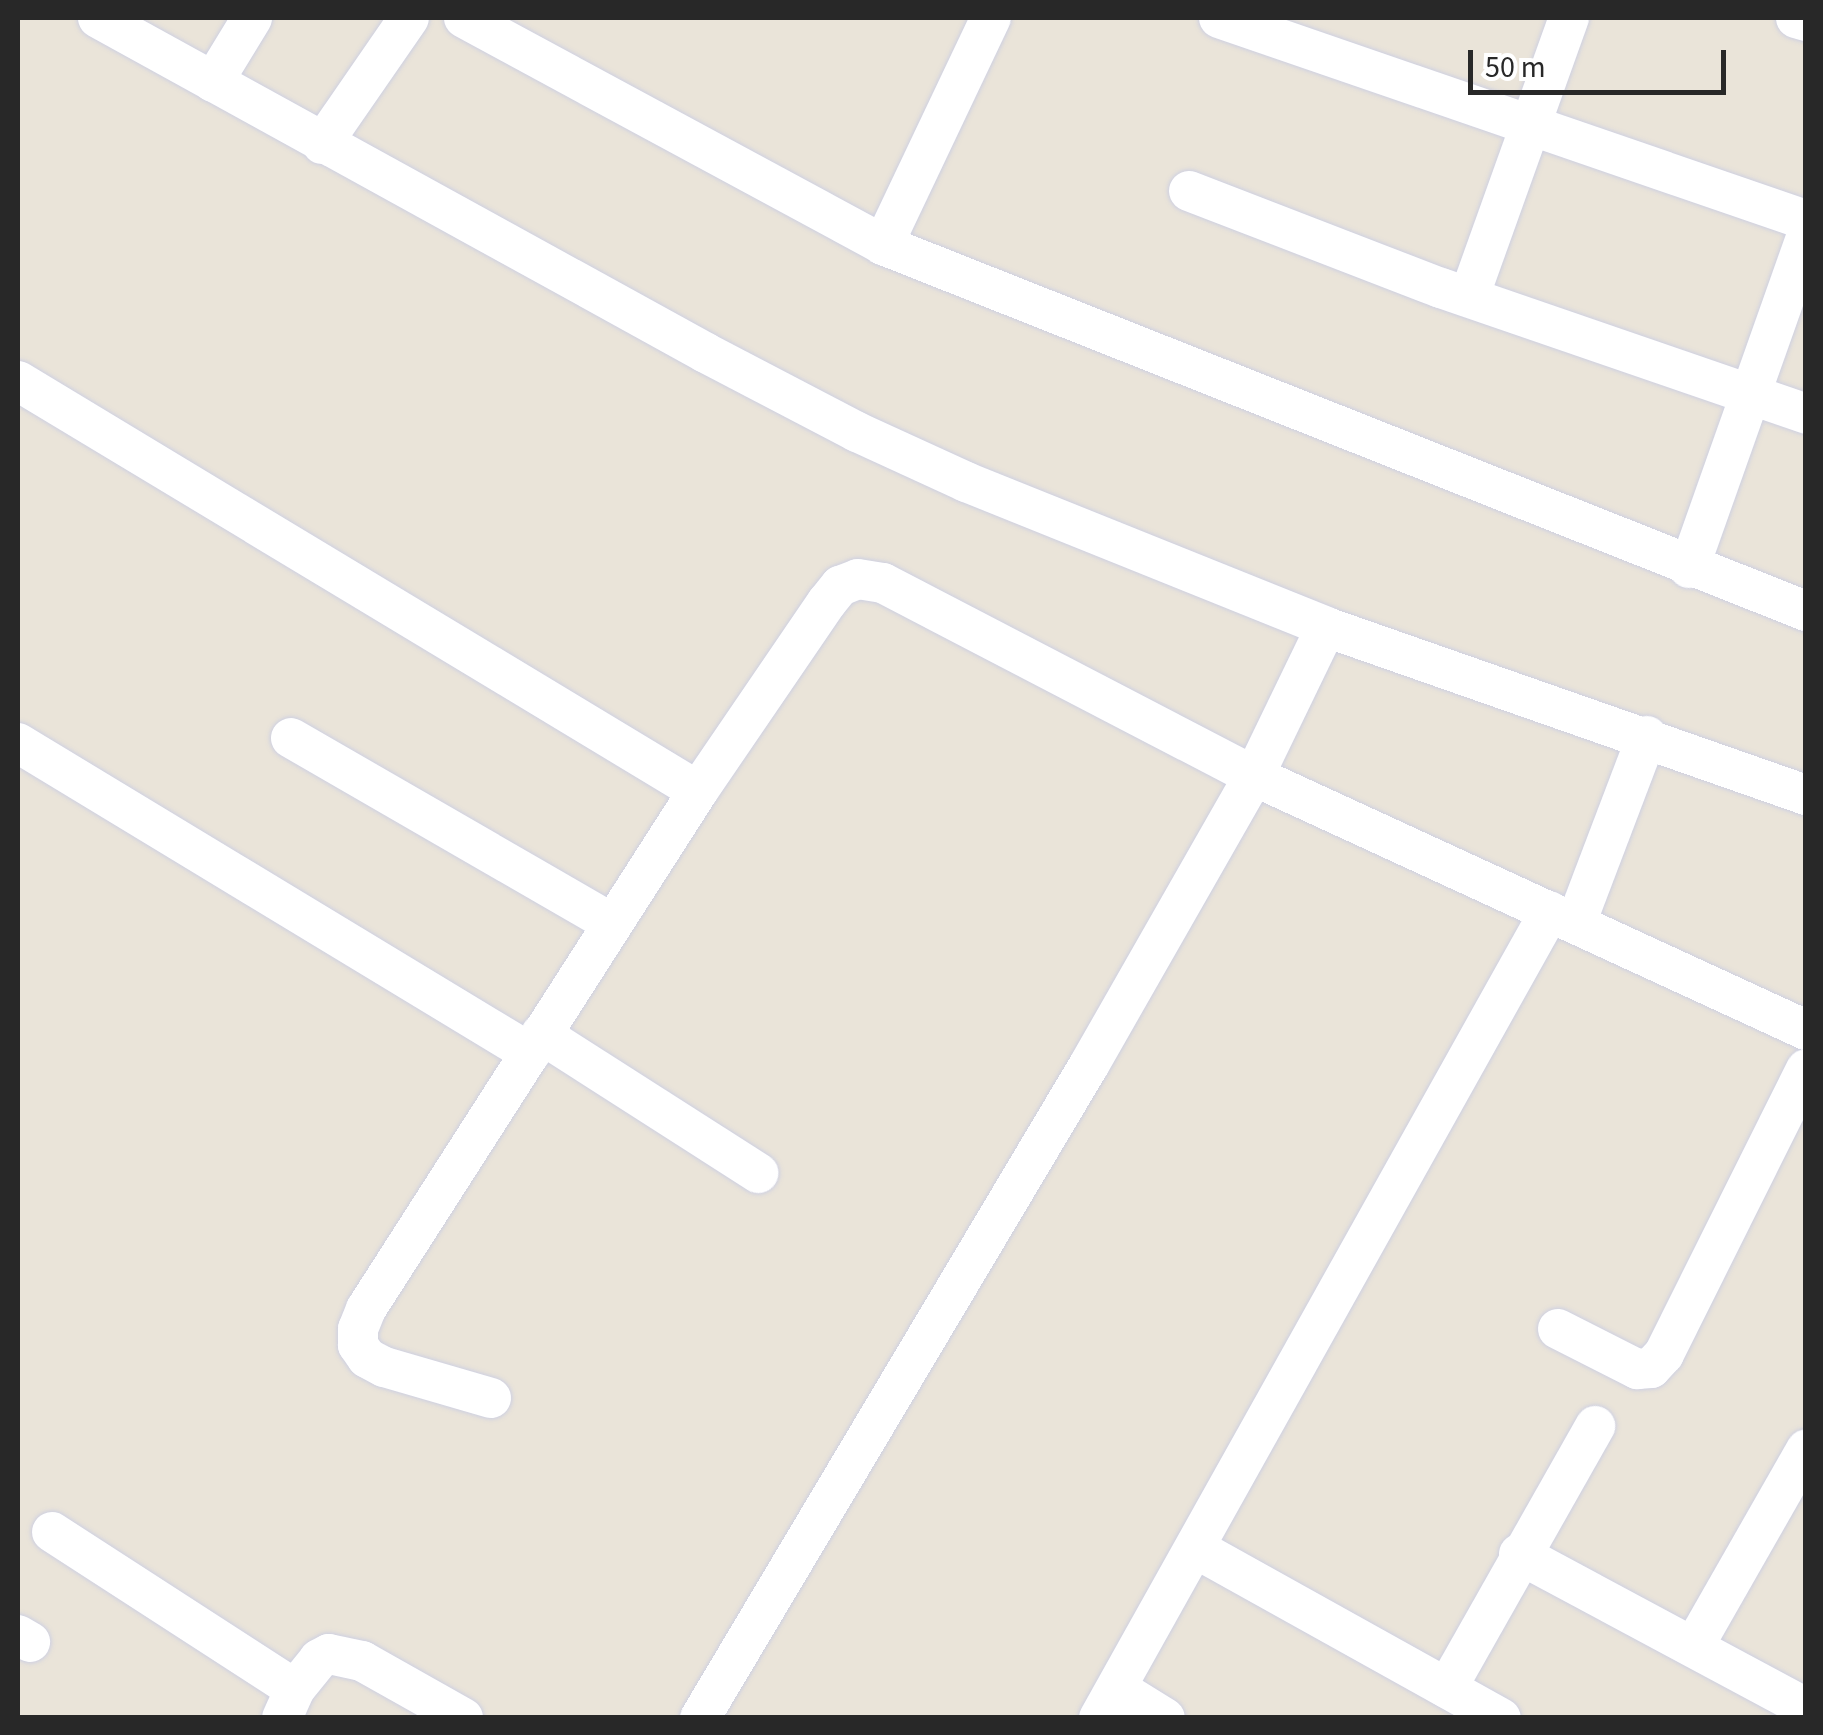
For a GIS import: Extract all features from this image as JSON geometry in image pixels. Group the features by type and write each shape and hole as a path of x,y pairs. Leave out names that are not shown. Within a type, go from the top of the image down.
{"street":[{"path":"98,18 322,144 858,432 966,482 1326,626 1806,795"},
{"path":"213,82 252,18"},
{"path":"322,144 409,18"},
{"path":"464,18 883,245 1689,568 1806,611"},
{"path":"883,245 991,18"},
{"path":"1219,18 1806,220"},
{"path":"1469,296 1569,18"},
{"path":"1796,18 1806,21"},
{"path":"1188,191 1469,296 1806,414"},
{"path":"1689,568 1753,396 1806,237"},
{"path":"18,381 698,791"},
{"path":"490,1398 384,1367 358,1345 358,1329 698,791 840,586 858,579 883,584 1254,776 1806,1030"},
{"path":"700,1718 1080,1081 1254,776 1326,626"},
{"path":"1164,1718 1108,1704 1563,917 1646,736"},
{"path":"291,738 612,923"},
{"path":"18,742 758,1173"},
{"path":"1558,1329 1637,1369 1651,1368 1664,1354 1806,1069"},
{"path":"1447,1688 1519,1554 1595,1426"},
{"path":"1694,1646 1806,1450"},
{"path":"52,1532 288,1703 319,1659 344,1654 463,1718"},
{"path":"1195,1548 1501,1718"},
{"path":"1519,1554 1806,1708"}]}
